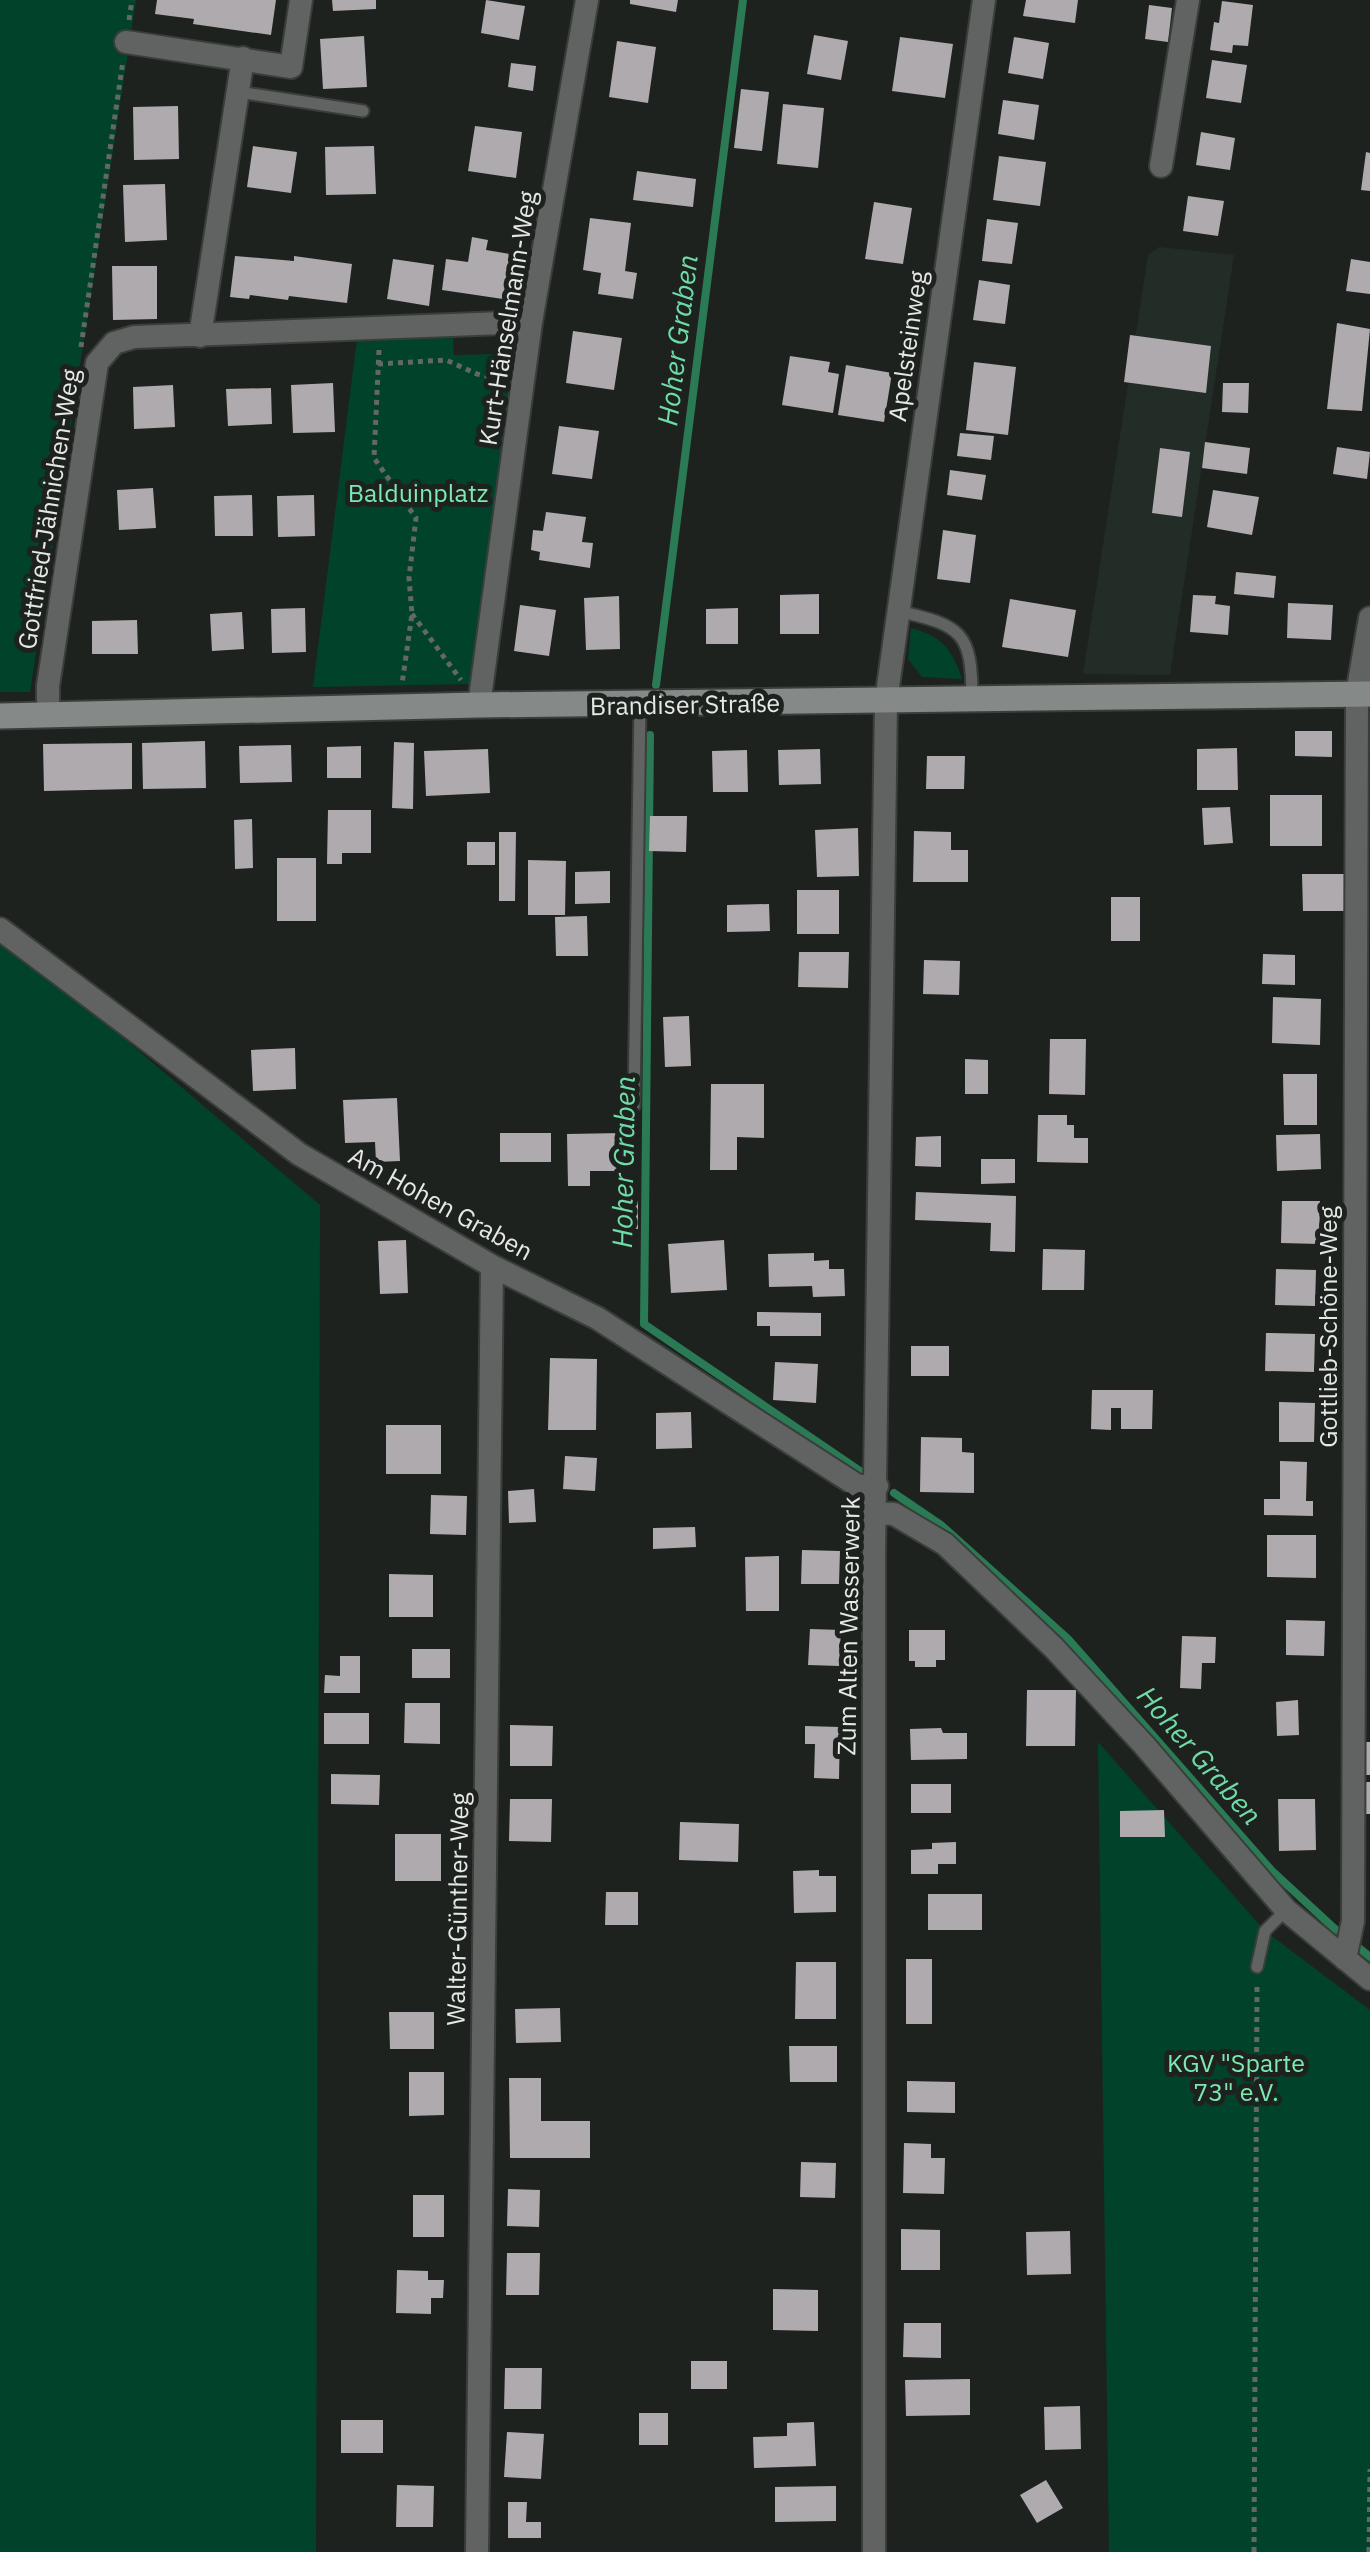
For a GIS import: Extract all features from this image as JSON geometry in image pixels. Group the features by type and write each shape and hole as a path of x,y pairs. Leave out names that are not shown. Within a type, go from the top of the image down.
{"street":[{"path":"126,42 291,66 301,0"},
{"name":"Kurt-Hänselmann-Weg","path":"479,706 531,322 587,0"},
{"name":"Apelsteinweg","path":"886,701 984,0"},
{"path":"1161,166 1188,0"},
{"path":"200,336 242,58"},
{"name":"Gottfried-Jähnichen-Weg","path":"48,716 48,686 98,362 114,343 134,338 531,322"},
{"name":"Gottlieb-Schöne-Weg","path":"1345,1959 1353,1920 1363,694 1370,618"},
{"name":"Brandiser Straße","path":"0,716 1363,694"},
{"name":"Zum Alten Wasserwerk","path":"874,2552 876,1514 886,701"},
{"name":"Am Hohen Graben","path":"0,930 298,1154 492,1266 597,1318 858,1486 877,1486"},
{"name":"Walter-Günther-Weg","path":"477,2552 492,1266"},
{"path":"876,1514 894,1514 945,1544 1054,1648 1144,1745 1286,1910 1370,1979"}],"lane":[{"path":"238,92 363,111"},
{"path":"896,610 935,619 964,640 972,664 972,699"},
{"path":"634,1106 640,705"},
{"path":"1257,1967 1266,1931 1286,1910"}],"path":[{"path":"380,328 374,458 416,518 409,578 412,614 398,707"},
{"path":"378,364 446,360 477,374 523,383"},
{"path":"412,614 479,706"},
{"path":"1254,2552 1257,1967"},
{"path":"1369,2552 1370,2469"}],"shaded area":[{"path":"1159,247 1234,255 1170,675 1083,674 1148,255"}],"green space":[{"path":"0,0 136,0 30,692 0,692"},
{"name":"Balduinplatz","path":"497,337 514,341 518,351 471,684 313,687 357,339 453,338 454,355 495,354"},
{"path":"911,628 945,646 962,679 922,677 908,659"},
{"path":"0,933 320,1205 316,2552 0,2552"},
{"name":"KGV \"Sparte 73\" e.V.","path":"1098,1742 1265,1931 1370,2010 1370,2552 1109,2552"}],"building":[{"path":"157,0 276,0 271,35 193,24 194,19 155,14"},
{"path":"332,0 376,0 376,9 333,11"},
{"path":"486,0 525,6 519,40 481,33"},
{"path":"630,0 678,0 676,12 630,4"},
{"path":"1026,0 1078,0 1075,23 1023,16"},
{"path":"1222,1 1253,5 1248,46 1233,45 1232,53 1210,50"},
{"path":"1149,5 1172,8 1168,42 1145,39"},
{"path":"814,35 848,41 841,80 807,74"},
{"path":"364,36 367,87 323,89 320,39"},
{"path":"900,37 953,44 945,98 892,91"},
{"path":"1014,37 1049,43 1043,79 1008,73"},
{"path":"617,41 656,47 648,103 609,97"},
{"path":"1212,60 1247,65 1241,103 1206,98"},
{"path":"511,63 536,66 533,91 508,87"},
{"path":"741,89 769,92 762,151 734,148"},
{"path":"1003,100 1039,105 1034,140 998,134"},
{"path":"783,104 824,108 818,168 777,164"},
{"path":"178,106 179,159 134,160 133,107"},
{"path":"475,126 522,132 516,178 468,171"},
{"path":"1201,132 1235,138 1230,170 1196,165"},
{"path":"253,146 297,152 291,193 247,187"},
{"path":"374,146 376,194 326,195 325,147"},
{"path":"1366,152 1370,153 1370,191 1361,190"},
{"path":"999,156 1046,162 1040,206 993,200"},
{"path":"637,171 696,179 693,207 633,200"},
{"path":"165,184 167,240 125,242 123,185"},
{"path":"1188,196 1224,201 1218,236 1183,231"},
{"path":"874,202 912,208 903,264 865,259"},
{"path":"590,218 631,223 625,271 637,273 633,299 598,294 601,273 583,270"},
{"path":"987,219 1018,223 1012,264 982,261"},
{"path":"472,237 488,240 486,250 510,254 503,299 442,290 446,259 468,262"},
{"path":"235,256 294,261 294,256 352,264 347,303 289,296 288,300 250,295 249,299 230,297"},
{"path":"393,259 434,265 429,306 387,299"},
{"path":"1351,259 1370,262 1370,294 1346,291"},
{"path":"112,266 157,266 157,319 113,320"},
{"path":"979,280 1010,285 1005,324 973,320"},
{"path":"1337,323 1370,329 1362,411 1327,409"},
{"path":"573,331 622,338 614,390 566,383"},
{"path":"1130,335 1211,346 1206,393 1124,382"},
{"path":"790,356 830,362 828,372 839,374 833,413 782,405"},
{"path":"974,362 1016,367 1008,435 966,430"},
{"path":"846,365 892,373 884,422 838,415"},
{"path":"333,383 335,432 293,433 291,385"},
{"path":"1223,383 1249,383 1248,413 1222,412"},
{"path":"173,385 175,427 134,429 133,387"},
{"path":"271,388 272,424 228,426 226,389"},
{"path":"559,426 599,431 592,479 552,474"},
{"path":"960,433 994,436 991,460 957,456"},
{"path":"1205,442 1250,448 1247,474 1202,468"},
{"path":"1337,447 1370,452 1367,479 1333,474"},
{"path":"1160,448 1190,452 1182,517 1152,513"},
{"path":"950,470 986,475 982,500 947,495"},
{"path":"153,488 156,528 119,530 117,490"},
{"path":"1213,490 1259,497 1252,535 1207,527"},
{"path":"252,495 253,536 215,536 214,496"},
{"path":"314,495 315,536 278,537 277,496"},
{"path":"546,512 586,517 582,542 593,543 590,568 539,560 540,552 531,550 533,530 543,531"},
{"path":"943,530 976,535 970,583 937,579"},
{"path":"1236,572 1276,576 1274,598 1234,594"},
{"path":"819,594 819,634 780,634 780,595"},
{"path":"1193,595 1216,596 1215,604 1230,606 1228,635 1190,632"},
{"path":"619,596 620,649 586,650 584,598"},
{"path":"1010,599 1076,610 1068,657 1002,647"},
{"path":"1288,603 1333,605 1331,640 1287,638"},
{"path":"520,605 556,610 549,656 514,651"},
{"path":"305,608 306,652 272,653 271,609"},
{"path":"738,608 738,644 706,644 706,609"},
{"path":"242,612 244,649 212,651 210,614"},
{"path":"137,620 138,654 92,654 92,621"},
{"path":"1295,731 1332,731 1332,757 1295,756"},
{"path":"205,741 206,788 143,789 142,743"},
{"path":"394,742 414,743 413,809 392,808"},
{"path":"132,743 132,789 44,791 43,744"},
{"path":"291,745 292,782 240,783 239,746"},
{"path":"361,746 361,778 327,778 327,747"},
{"path":"1237,748 1238,790 1197,790 1197,749"},
{"path":"488,749 490,793 426,796 424,751"},
{"path":"820,749 821,784 779,785 778,750"},
{"path":"747,750 748,792 713,792 712,751"},
{"path":"927,756 965,756 964,789 926,789"},
{"path":"1270,795 1322,795 1322,846 1270,846"},
{"path":"1230,807 1233,843 1204,845 1202,808"},
{"path":"328,810 371,810 371,853 342,853 342,864 327,864"},
{"path":"650,816 687,816 686,852 649,851"},
{"path":"252,819 253,868 235,869 234,820"},
{"path":"858,828 859,876 817,877 815,830"},
{"path":"914,831 951,832 951,850 968,850 968,882 913,882"},
{"path":"499,832 516,832 515,901 499,901"},
{"path":"467,842 495,842 495,865 467,865"},
{"path":"277,858 316,858 316,921 277,921"},
{"path":"528,860 566,861 565,915 528,915"},
{"path":"610,871 610,903 575,904 575,872"},
{"path":"1302,874 1344,874 1345,911 1303,911"},
{"path":"797,890 839,890 839,934 797,934"},
{"path":"1111,897 1140,897 1140,941 1111,941"},
{"path":"769,904 770,931 727,932 727,905"},
{"path":"587,916 588,956 556,956 555,917"},
{"path":"799,952 849,952 848,988 798,987"},
{"path":"1263,954 1295,955 1295,985 1262,984"},
{"path":"924,960 960,961 959,995 923,994"},
{"path":"1273,997 1321,999 1320,1045 1272,1043"},
{"path":"689,1016 691,1066 665,1067 663,1017"},
{"path":"1050,1039 1086,1039 1085,1095 1049,1094"},
{"path":"295,1048 296,1089 253,1091 251,1050"},
{"path":"965,1059 988,1060 988,1094 965,1094"},
{"path":"1283,1074 1317,1074 1317,1125 1284,1125"},
{"path":"711,1084 764,1084 764,1138 737,1137 737,1170 710,1170"},
{"path":"397,1098 400,1161 376,1162 375,1142 345,1143 343,1100"},
{"path":"1038,1115 1067,1115 1067,1125 1074,1125 1074,1138 1088,1138 1088,1163 1037,1162"},
{"path":"500,1133 551,1133 551,1162 500,1162"},
{"path":"622,1133 623,1171 590,1171 590,1186 568,1186 567,1134"},
{"path":"1320,1134 1321,1169 1277,1171 1276,1135"},
{"path":"941,1136 941,1167 915,1166 916,1137"},
{"path":"981,1159 1015,1159 1015,1183 981,1184"},
{"path":"916,1192 1016,1196 1015,1252 990,1251 991,1223 915,1220"},
{"path":"617,1201 638,1201 638,1229 617,1228"},
{"path":"1282,1201 1320,1201 1319,1244 1281,1243"},
{"path":"406,1240 408,1293 380,1294 378,1241"},
{"path":"724,1240 727,1290 671,1293 668,1244"},
{"path":"1043,1249 1085,1250 1084,1290 1042,1290"},
{"path":"814,1253 814,1261 829,1260 829,1269 844,1269 845,1296 813,1297 812,1286 769,1287 768,1254"},
{"path":"1276,1269 1316,1270 1315,1306 1275,1305"},
{"path":"757,1312 821,1313 821,1336 770,1336 770,1326 757,1326"},
{"path":"1266,1333 1315,1334 1314,1372 1265,1371"},
{"path":"911,1346 949,1346 949,1376 911,1376"},
{"path":"550,1358 597,1359 596,1430 548,1430"},
{"path":"775,1362 818,1364 816,1403 773,1400"},
{"path":"1092,1390 1153,1390 1152,1429 1121,1429 1121,1408 1111,1408 1111,1430 1091,1429"},
{"path":"1279,1402 1315,1403 1314,1442 1279,1442"},
{"path":"691,1412 692,1448 656,1449 656,1413"},
{"path":"386,1425 441,1425 441,1474 386,1474"},
{"path":"921,1437 962,1438 962,1452 974,1453 974,1493 920,1492"},
{"path":"565,1456 597,1458 595,1491 563,1489"},
{"path":"1280,1461 1307,1462 1306,1501 1313,1501 1313,1516 1264,1515 1264,1499 1280,1499"},
{"path":"534,1489 536,1522 509,1523 508,1491"},
{"path":"431,1495 467,1496 466,1535 430,1534"},
{"path":"695,1527 696,1547 653,1549 653,1528"},
{"path":"1267,1535 1316,1535 1316,1578 1267,1577"},
{"path":"802,1550 840,1551 839,1584 801,1584"},
{"path":"779,1556 779,1611 746,1611 745,1557"},
{"path":"389,1574 433,1575 433,1617 389,1617"},
{"path":"1286,1620 1325,1621 1324,1656 1286,1655"},
{"path":"810,1629 841,1630 839,1666 808,1665"},
{"path":"909,1630 945,1630 945,1660 936,1660 936,1667 915,1667 915,1661 909,1661"},
{"path":"1182,1636 1216,1637 1215,1663 1202,1663 1201,1689 1180,1688"},
{"path":"412,1649 450,1649 450,1678 412,1678"},
{"path":"340,1656 360,1656 360,1693 324,1693 325,1675 340,1676"},
{"path":"1027,1690 1076,1690 1075,1746 1026,1746"},
{"path":"1298,1700 1299,1735 1277,1736 1276,1702"},
{"path":"405,1703 440,1703 440,1744 404,1743"},
{"path":"324,1713 369,1713 369,1744 324,1744"},
{"path":"510,1725 553,1726 552,1766 510,1766"},
{"path":"805,1726 840,1727 839,1779 814,1778 815,1744 805,1744"},
{"path":"941,1728 943,1733 967,1733 967,1759 911,1760 910,1729"},
{"path":"1363,1742 1370,1742 1370,1775 1363,1775"},
{"path":"331,1774 380,1775 379,1805 331,1804"},
{"path":"1363,1782 1370,1782 1370,1814 1363,1814"},
{"path":"911,1784 951,1784 951,1813 911,1813"},
{"path":"510,1799 552,1799 551,1842 509,1841"},
{"path":"1278,1799 1315,1799 1316,1850 1279,1851"},
{"path":"1164,1810 1165,1837 1120,1837 1120,1811"},
{"path":"680,1822 739,1824 738,1862 679,1860"},
{"path":"395,1834 441,1834 441,1881 395,1881"},
{"path":"956,1842 956,1864 938,1864 938,1874 911,1874 911,1850 932,1849 932,1843"},
{"path":"819,1870 819,1876 836,1876 836,1912 794,1913 793,1871"},
{"path":"606,1892 638,1892 638,1925 605,1925"},
{"path":"928,1894 982,1894 982,1930 928,1930"},
{"path":"906,1959 932,1959 932,2024 906,2024"},
{"path":"796,1962 836,1962 836,2019 795,2019"},
{"path":"560,2008 561,2042 516,2043 515,2009"},
{"path":"389,2012 434,2012 434,2049 390,2049"},
{"path":"789,2046 837,2046 837,2082 790,2082"},
{"path":"409,2072 444,2072 444,2115 409,2116"},
{"path":"509,2078 541,2078 541,2121 590,2121 590,2158 510,2158"},
{"path":"907,2081 955,2082 955,2113 907,2112"},
{"path":"904,2143 931,2144 931,2158 945,2158 944,2194 903,2193"},
{"path":"801,2162 836,2163 835,2198 800,2197"},
{"path":"508,2189 540,2190 539,2227 507,2226"},
{"path":"413,2195 444,2195 444,2237 413,2237"},
{"path":"901,2229 940,2230 940,2270 901,2270"},
{"path":"1070,2231 1071,2274 1027,2275 1026,2232"},
{"path":"507,2253 540,2253 539,2295 506,2295"},
{"path":"397,2270 428,2271 428,2280 444,2280 443,2298 431,2298 431,2314 396,2313"},
{"path":"773,2289 818,2290 818,2331 773,2330"},
{"path":"904,2323 941,2323 941,2358 903,2357"},
{"path":"691,2361 727,2361 727,2389 691,2389"},
{"path":"505,2368 542,2368 541,2409 504,2409"},
{"path":"970,2379 970,2415 906,2416 905,2380"},
{"path":"1080,2406 1081,2449 1045,2450 1044,2407"},
{"path":"639,2413 668,2413 668,2445 639,2445"},
{"path":"341,2420 383,2420 383,2453 341,2453"},
{"path":"814,2422 816,2466 754,2468 753,2437 787,2436 787,2423"},
{"path":"507,2432 544,2434 541,2479 504,2477"},
{"path":"1046,2480 1063,2508 1037,2523 1020,2495"},
{"path":"397,2485 434,2486 433,2527 396,2527"},
{"path":"836,2486 836,2521 775,2522 775,2487"},
{"path":"508,2502 527,2502 526,2522 541,2522 541,2538 508,2538"}],"waterway":[{"name":"Hoher Graben","path":"656,685 743,0"},
{"name":"Hoher Graben","path":"650,735 644,1324 863,1473"},
{"name":"Hoher Graben","path":"894,1493 941,1525 1068,1639 1272,1871 1336,1930"},
{"name":"Hoher Graben","path":"1359,1948 1370,1957"}]}
